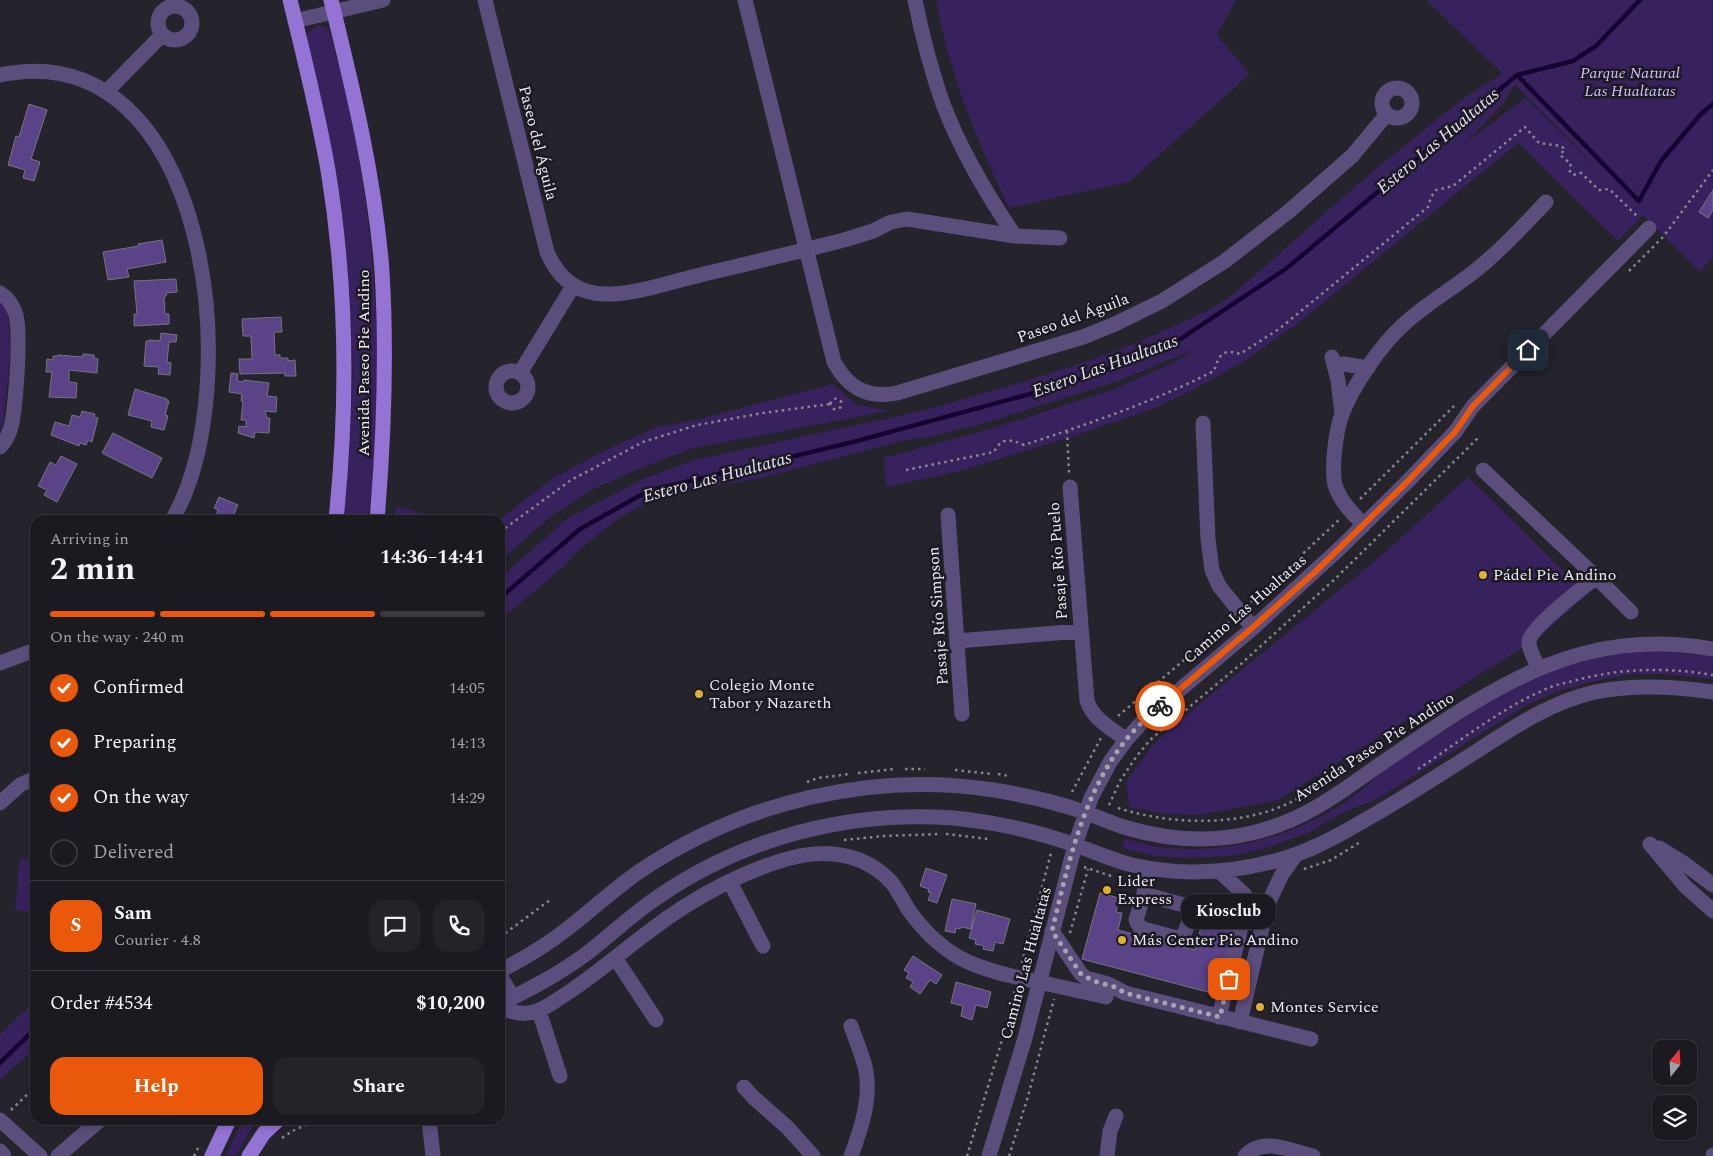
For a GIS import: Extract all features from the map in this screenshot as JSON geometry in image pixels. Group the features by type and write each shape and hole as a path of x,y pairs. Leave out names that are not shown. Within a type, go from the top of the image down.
{"main road":[{"name":"Avenida Paseo Pie Andino","path":"290,0 328,169 340,265 343,332 343,406 337,515"},
{"name":"Avenida Paseo Pie Andino","path":"332,6 362,132 372,189 382,270 385,408 377,515"},
{"path":"212,1156 227,1125"},
{"path":"249,1156 261,1137 273,1125"}],"street":[{"path":"295,21 332,6 383,0"},
{"name":"Paseo del Águila","path":"485,0 547,252 555,268 573,286 593,293 616,294 806,250 862,235 891,222 907,219 1015,236 1060,238"},
{"name":"Paseo del Águila","path":"745,0 831,352 839,371 852,384 866,392 882,395 897,393 1083,336 1131,317 1162,301 1225,261 1288,212 1352,156 1387,114"},
{"path":"916,0 920,25 934,79 954,131 979,178 1015,236"},
{"path":"106,92 162,35"},
{"path":"0,75 25,71 49,72 79,79 106,92 123,106 148,132 174,175 189,218 206,299 209,347 202,436 190,482 174,515"},
{"path":"1364,525 1344,503 1339,495 1334,478 1334,456 1342,414 1368,368 1400,327 1424,306 1482,265 1546,202"},
{"name":"Camino Las Hualtatas","path":"989,1156 1025,1038 1085,813 1102,776 1126,740 1159,707 1252,628 1364,525 1455,432 1473,406 1649,228"},
{"path":"520,373 573,286"},
{"path":"0,293 9,300 14,311 18,340 12,423 0,448"},
{"path":"1342,414 1333,361 1368,368"},
{"path":"1203,423 1212,570 1220,586 1252,628"},
{"path":"1483,470 1631,612"},
{"name":"Pasaje Río Puelo","path":"1070,487 1086,695 1089,706 1097,717 1126,740"},
{"name":"Pasaje Río Simpson","path":"948,516 962,714"},
{"path":"1539,668 1532,656 1529,643 1531,634 1540,624 1596,578"},
{"name":"Pasaje Río Puelo","path":"957,641 1081,631"},
{"name":"Avenida Paseo Pie Andino","path":"505,968 520,961 564,931 618,887 656,860 725,825 799,800 873,786 932,784 964,786 1012,793 1085,813 1124,828 1161,836 1195,839 1233,836 1272,827 1322,806 1448,720 1506,684 1539,668 1568,657 1615,646 1657,644 1713,650"},
{"path":"0,663 30,652"},
{"path":"505,1003 566,968 640,910 693,875 737,853 799,832 835,824 878,819 944,818 973,820 1014,828 1075,845 1115,860 1147,868 1177,872 1220,872 1252,867 1295,856 1333,838 1374,815 1518,725 1545,710 1569,700 1595,692 1636,687 1683,688 1713,692"},
{"path":"0,804 20,785 30,780"},
{"path":"1713,886 1684,864 1650,844 1685,886 1713,911"},
{"path":"505,1004 523,1013 539,1011 616,959 672,914 706,894 761,868 784,860 817,853 837,853 859,860 885,877 895,888 920,925 945,948 990,971 1057,986 1125,993 1311,1039"},
{"path":"1240,1022 1267,906 1286,867 1295,856"},
{"path":"1144,894 1147,868"},
{"path":"1220,872 1245,895 1248,903 1220,1017"},
{"path":"730,882 763,946"},
{"path":"1248,903 1267,906"},
{"path":"1052,931 1077,969 1086,978 1110,992"},
{"path":"616,959 656,1020"},
{"path":"505,984 508,989 505,1000"},
{"path":"539,1011 560,1076"},
{"path":"851,1026 866,1072 867,1095 864,1115 851,1156"},
{"path":"744,1087 788,1127 814,1156"},
{"path":"4,1116 40,1156"},
{"path":"1108,1156 1110,1131 1116,1116"},
{"path":"58,1156 94,1125"},
{"path":"430,1125 433,1156"},
{"path":"1245,1156 1252,1149 1265,1145 1313,1156"},
{"path":"0,1151 4,1156"}],"path":[{"path":"906,470 994,452 998,444 1005,440 1012,440 1024,445 1177,390 1214,371 1216,362 1222,354 1230,351 1240,354 1279,329 1428,208 1431,197 1436,190 1454,186 1525,127 1539,144 1561,146 1565,149 1560,155 1571,164 1569,170 1574,175 1581,173 1599,190 1609,189 1649,228"},
{"path":"836,398 840,400 841,404 836,409 831,407 830,404 832,399 836,398"},
{"path":"505,528 571,480 643,442 697,425 830,404"},
{"path":"1067,431 1070,487"},
{"path":"1109,805 1120,781 1150,740 1242,663 1336,578 1480,436"},
{"path":"837,853 841,841 885,836 946,834 996,840"},
{"path":"966,1156 1005,1030 1050,853"},
{"path":"1066,951 1088,869"},
{"path":"505,933 550,900"},
{"path":"1009,1156 1028,1100 1057,986"},
{"path":"4,1116 30,1092"},
{"path":"280,1139 294,1129 305,1125"}],"green space":[{"path":"936,0 1236,0 1217,35 1250,74 1129,182 1009,208 965,106 948,54"},
{"name":"Parque Natural Las Hualtatas","path":"1426,0 1713,0 1713,257 1700,272 1643,215 1618,241 1518,143 1297,324 1242,362 1193,390 1157,407 1077,435 960,471 886,487 884,458 993,428 1115,389 1176,361 1193,350 1118,381 985,423 934,436 905,440 757,479 675,492 660,497 620,517 580,549 563,567 505,616 505,574 568,518 643,479 694,460 926,410 1026,381 1091,360 1141,341 1205,312 1227,299 1366,177 1446,112 1479,88 1503,74","holes":["1515,85 1605,176 1525,98 1464,144 1504,103"]},
{"path":"319,25 328,28 332,40 347,98 367,216 373,266 377,369 376,420 369,515 343,515 350,445 353,369 347,259 340,197 307,37 308,32"},
{"path":"0,301 8,314 10,357 3,423 0,433"},
{"path":"833,384 856,404 889,411 693,448 591,490 550,517 505,557 505,515 553,478 608,449 657,427 695,420"},
{"path":"1468,477 1587,594 1540,637 1278,800 1201,815 1166,814 1129,807 1126,782 1151,747 1173,726 1381,556"},
{"path":"396,506 430,515 395,515"},
{"path":"1646,650 1713,656 1713,679 1664,674 1632,674 1557,691 1523,707 1377,799 1340,814 1310,832 1269,847 1232,856 1188,858 1154,856 1123,848 1124,839 1158,847 1184,849 1234,846 1283,833 1329,812 1363,789 1397,759 1446,730 1503,692 1527,679 1579,660"},
{"path":"20,858 30,859 30,912 15,910"},
{"path":"30,1006 30,1053 0,1080 0,1034"},
{"path":"240,1125 254,1125 236,1156 226,1156"}],"building":[{"path":"29,104 47,110 31,159 40,162 34,181 23,178 25,170 8,165 16,136 19,137"},
{"path":"1713,190 1713,210 1708,218 1699,212"},
{"path":"162,240 166,262 127,269 129,277 108,280 103,252"},
{"path":"176,279 177,292 166,293 164,297 165,314 169,314 169,324 134,326 134,314 137,314 134,281"},
{"path":"281,317 282,332 274,332 275,355 280,355 280,358 288,358 288,361 295,360 296,376 285,376 285,373 240,374 239,359 252,359 251,336 243,336 242,319"},
{"path":"161,333 177,335 176,342 169,342 167,362 171,363 170,375 158,374 159,367 144,366 146,341 160,341"},
{"path":"83,354 94,355 94,358 98,359 97,373 69,370 69,382 77,383 76,398 49,397 52,372 46,372 47,359 53,360 53,356 58,355 83,357"},
{"path":"231,373 238,374 237,381 269,383 267,396 277,397 276,412 265,411 267,418 270,418 269,433 255,432 254,438 238,433 239,426 246,427 246,420 241,420 242,394 229,392"},
{"path":"135,389 169,401 165,415 168,416 164,430 151,427 152,421 128,415"},
{"path":"82,411 95,414 94,417 98,418 92,442 88,440 86,445 80,443 79,446 51,435 55,422 69,426 72,415 80,417"},
{"path":"113,433 162,458 152,478 102,453"},
{"path":"61,456 77,464 57,502 44,495 47,490 38,486 50,462 56,465"},
{"path":"219,497 238,505 234,514 236,515 216,515 218,510 214,508"},
{"path":"926,868 947,875 937,903 928,900 931,893 928,892 929,889 920,886"},
{"name":"Más Center Pie Andino","path":"1100,893 1119,898 1116,912 1122,913 1118,930 1195,950 1208,901 1244,900 1219,995 1082,959"},
{"path":"952,899 976,904 971,929 956,928 955,933 945,931"},
{"path":"977,910 1010,919 1003,944 995,942 993,951 983,949 984,946 975,944 976,940 969,938"},
{"path":"913,956 942,975 936,984 930,980 920,994 910,987 913,982 906,978 909,973 904,970"},
{"path":"956,982 991,992 987,1008 976,1005 972,1020 961,1016 963,1006 951,1003"}],"waterway":[{"name":"Estero Las Hualtatas","path":"505,594 580,529 648,491 853,442 1067,384 1173,344 1287,268 1517,75 1573,61 1596,46 1640,0"},
{"path":"1517,75 1639,201 1661,161 1700,115 1713,104"},
{"name":"Estero Las Hualtatas","path":"0,1063 30,1034"}],"way so far":[{"path":"1160,706 1126,740 1110,762 1096,788 1085,813 1075,845 1052,931 1081,974 1086,978 1108,984 1125,993 1220,1017 1229,979"}],"place":[{"name":"Pádel Pie Andino","path":"1483,575"},
{"name":"Colegio Monte Tabor y Nazareth","path":"699,694"},
{"name":"Lider Express","path":"1107,890"},
{"name":"Más Center Pie Andino","path":"1122,940"},
{"name":"Kiosclub","path":"1229,979"},
{"name":"Montes Service","path":"1260,1007"}],"route":[{"path":"1160,706 1281,603 1340,548 1455,432 1473,406 1528,350"}]}
